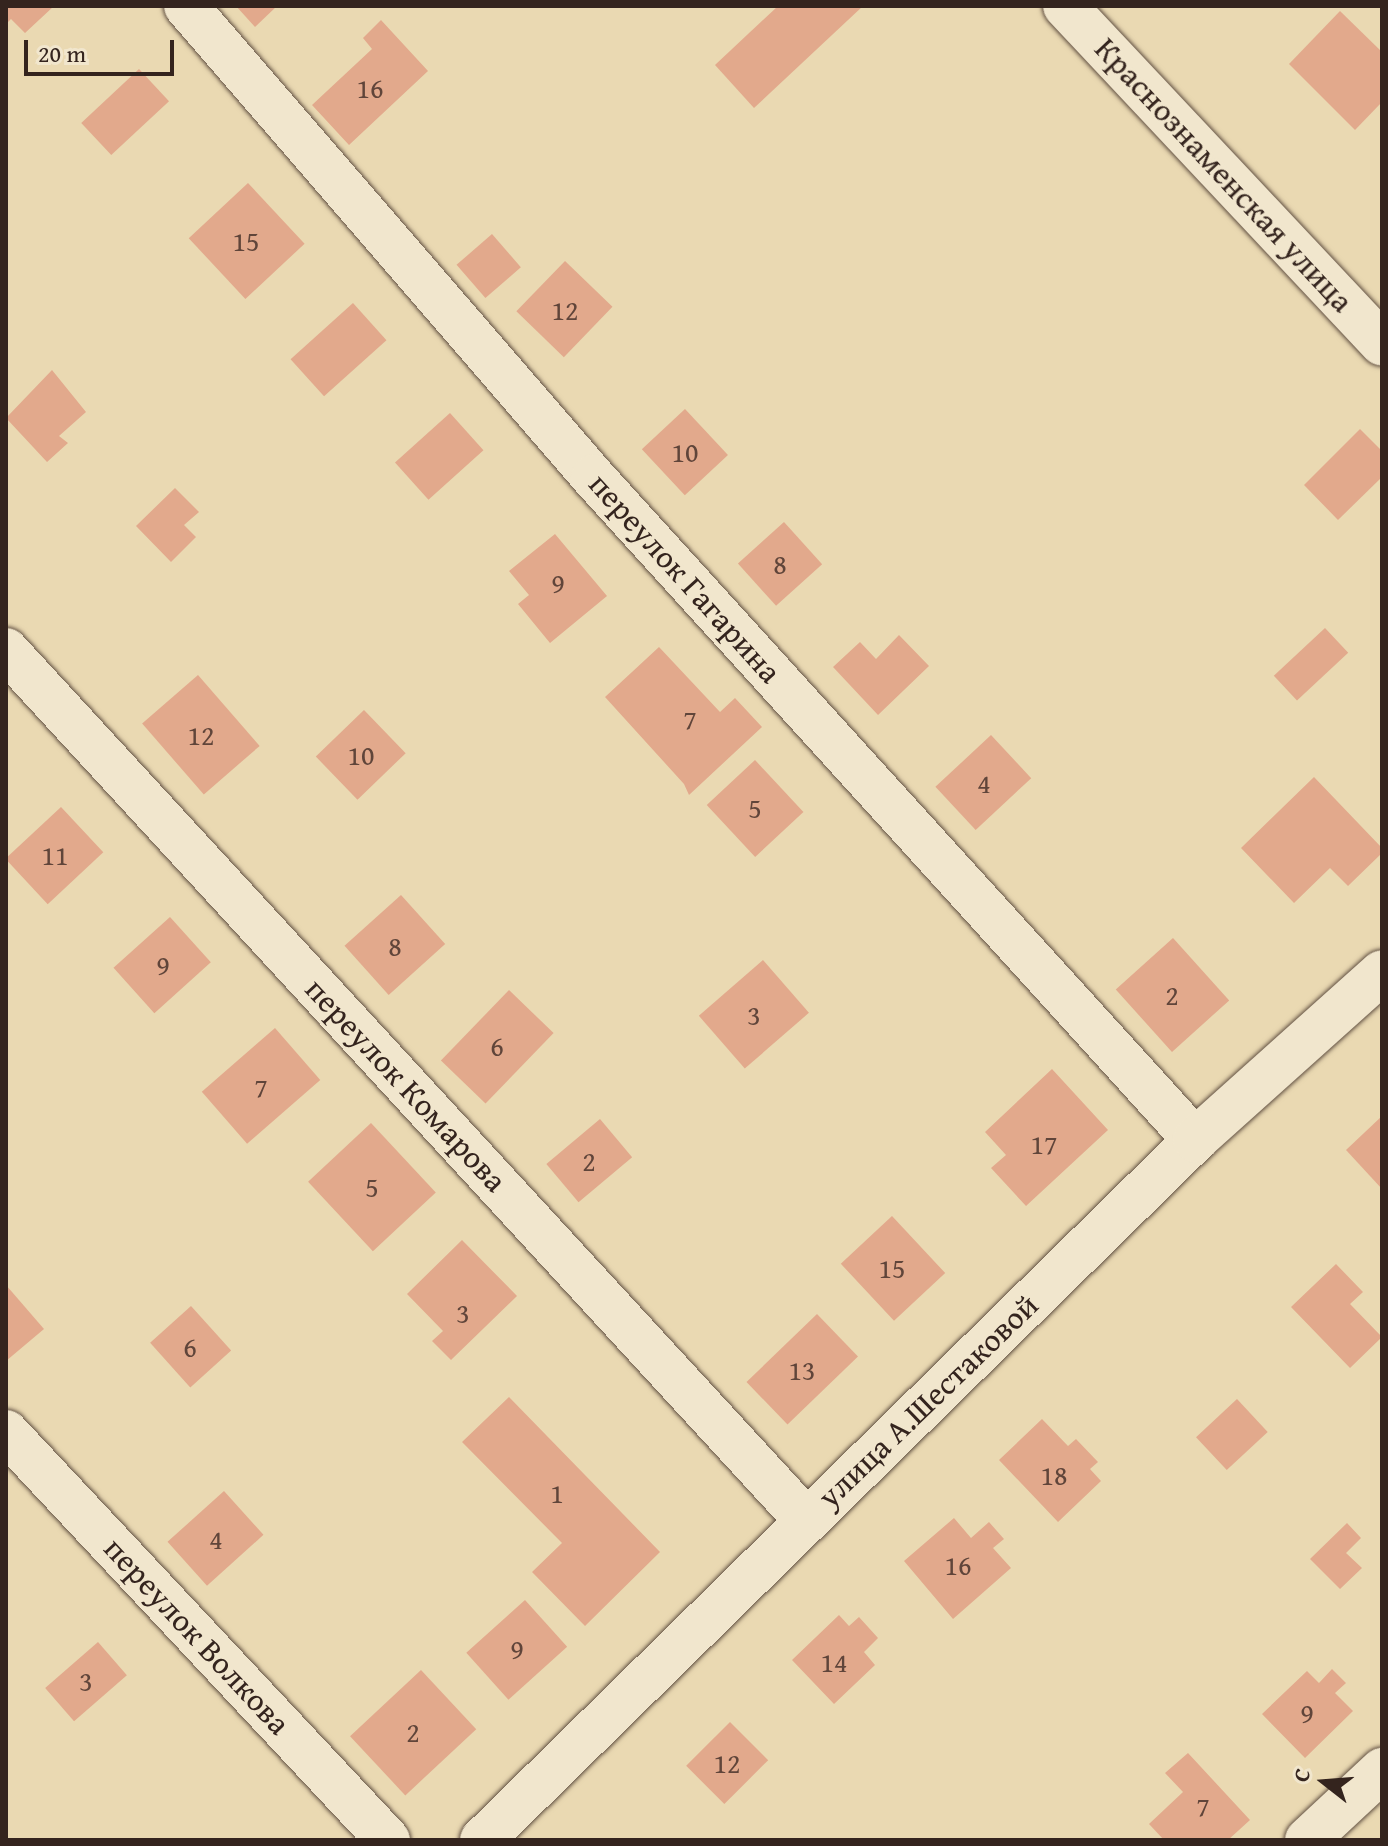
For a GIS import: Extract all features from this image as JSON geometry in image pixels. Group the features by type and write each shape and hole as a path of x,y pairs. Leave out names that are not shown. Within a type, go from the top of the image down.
{"street":[{"name":"переулок Гагарина","path":"186,6 593,477 1195,1140"},
{"name":"Краснознаменская улица","path":"1065,6 1382,343"},
{"name":"переулок Комарова","path":"6,650 806,1520"},
{"name":"улица А.Шестаковой","path":"482,1840 1195,1140 1382,972"},
{"name":"переулок Волкова","path":"6,1432 388,1840"},
{"path":"1321,1835 1382,1770"}],"building":[{"path":"6,6 54,6 25,33 11,19 6,24"},
{"path":"236,6 277,6 255,27"},
{"path":"778,6 863,6 754,108 715,65"},
{"path":"1340,11 1382,52 1382,102 1355,130 1289,64"},
{"path":"381,20 428,71 349,145 312,105 372,49 363,38"},
{"path":"139,69 169,101 111,155 81,123"},
{"path":"248,183 305,244 245,299 189,238"},
{"path":"492,234 521,267 485,298 457,265"},
{"path":"565,261 612,307 564,357 516,311"},
{"path":"353,303 386,340 324,396 291,359"},
{"path":"52,370 86,412 59,436 68,443 47,462 6,418"},
{"path":"685,409 728,455 685,495 642,449"},
{"path":"450,413 483,450 428,500 395,463"},
{"path":"1360,429 1382,451 1382,477 1338,520 1304,485"},
{"path":"175,488 199,512 184,525 196,537 171,562 136,526"},
{"path":"784,522 822,564 776,606 738,563"},
{"path":"555,534 607,596 550,643 518,604 529,595 509,571"},
{"path":"1325,628 1348,653 1297,701 1274,676"},
{"path":"899,635 929,666 878,715 833,667 860,642 876,659"},
{"path":"659,647 720,712 735,698 762,727 689,795 684,784 605,697"},
{"path":"198,675 260,746 204,794 142,724"},
{"path":"364,710 406,753 357,800 316,757"},
{"path":"991,735 1031,778 976,830 935,787"},
{"path":"755,760 803,812 755,857 707,805"},
{"path":"1314,777 1382,848 1382,853 1348,886 1330,868 1294,903 1241,848"},
{"path":"61,807 103,852 48,904 6,858"},
{"path":"401,895 445,944 389,995 345,946"},
{"path":"170,917 211,962 154,1013 114,968"},
{"path":"1173,938 1229,1000 1172,1052 1116,990"},
{"path":"763,960 809,1013 745,1069 699,1016"},
{"path":"509,990 554,1033 486,1104 441,1060"},
{"path":"275,1028 320,1080 247,1144 202,1092"},
{"path":"1052,1069 1108,1130 1026,1206 991,1168 1006,1155 985,1132"},
{"path":"1382,1116 1382,1189 1346,1150"},
{"path":"600,1119 632,1157 579,1202 546,1164"},
{"path":"371,1123 436,1192 373,1251 308,1182"},
{"path":"892,1216 945,1273 894,1321 841,1264"},
{"path":"462,1240 517,1296 451,1360 432,1341 443,1331 407,1294"},
{"path":"1336,1264 1363,1292 1350,1304 1382,1337 1350,1368 1291,1307"},
{"path":"6,1285 44,1329 6,1361"},
{"path":"191,1306 231,1351 190,1387 150,1343"},
{"path":"817,1314 858,1356 787,1425 747,1382"},
{"path":"509,1397 660,1552 585,1626 532,1572 562,1543 462,1442"},
{"path":"1237,1399 1268,1432 1227,1470 1196,1437"},
{"path":"1042,1419 1068,1446 1076,1439 1098,1462 1090,1469 1101,1481 1058,1522 999,1460"},
{"path":"224,1491 263,1535 207,1586 168,1542"},
{"path":"954,1518 971,1538 989,1522 1004,1539 993,1548 1011,1568 953,1619 904,1561"},
{"path":"1347,1523 1361,1538 1346,1553 1362,1568 1340,1589 1310,1559"},
{"path":"525,1600 567,1647 508,1700 466,1653"},
{"path":"839,1615 849,1626 859,1617 878,1638 864,1652 875,1665 834,1704 792,1660"},
{"path":"98,1642 127,1675 74,1721 45,1688"},
{"path":"1332,1669 1346,1683 1335,1693 1353,1711 1305,1758 1262,1714 1307,1671 1319,1683"},
{"path":"421,1670 476,1729 405,1795 350,1736"},
{"path":"730,1722 768,1760 724,1804 686,1766"},
{"path":"1188,1753 1250,1820 1228,1840 1164,1840 1149,1824 1183,1792 1165,1773"}]}
